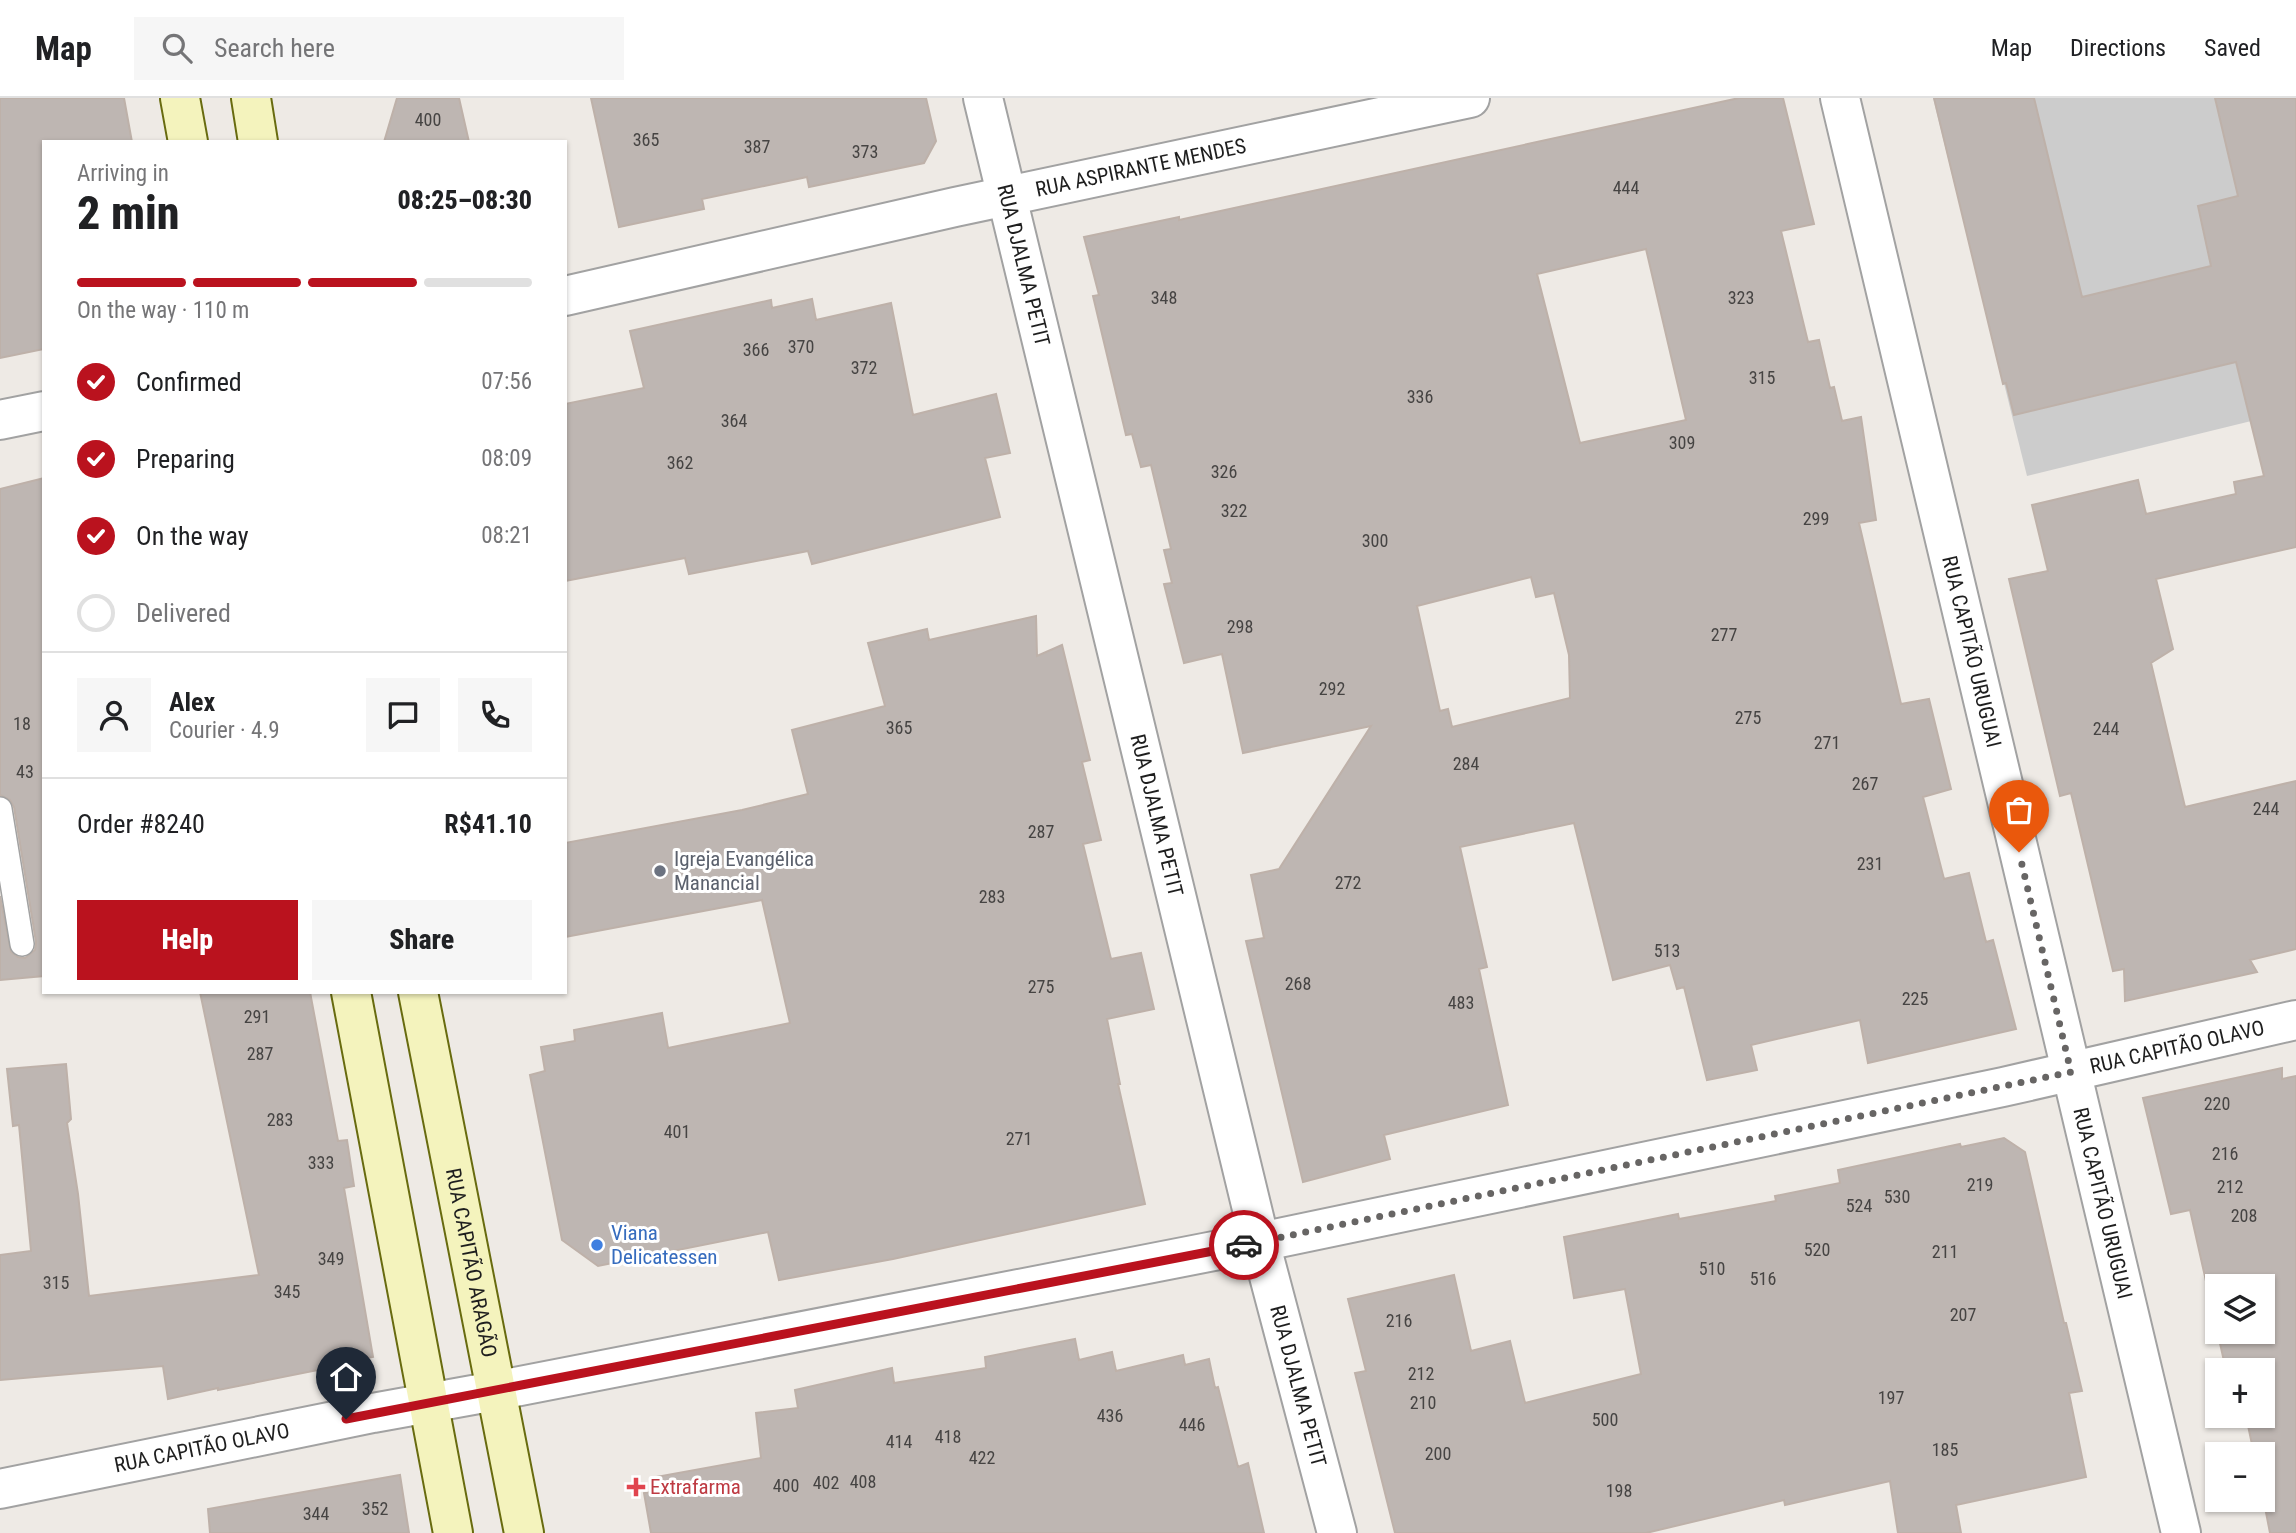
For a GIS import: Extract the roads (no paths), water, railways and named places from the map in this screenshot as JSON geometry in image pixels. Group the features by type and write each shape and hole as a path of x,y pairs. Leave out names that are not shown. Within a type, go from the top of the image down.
{"main road":[{"path":"180,98 188,140"},
{"path":"251,98 258,140"},
{"path":"351,994 453,1533"},
{"name":"RUA CAPITÃO ARAGÃO","path":"418,994 524,1533"}],"street":[{"name":"RUA DJALMA PETIT","path":"983,98 1260,1242 1336,1533"},
{"name":"RUA ASPIRANTE MENDES","path":"567,296 956,207 1470,98"},
{"name":"RUA CAPITÃO URUGUAI","path":"1840,98 2181,1533"},
{"path":"0,421 42,411"},
{"name":"RUA CAPITÃO OLAVO","path":"0,1489 1260,1242 2071,1072 2296,1020"}],"lane":[{"path":"0,809 22,944"}],"place":[{"name":"Igreja Evangélica Manancial","path":"660,871"},
{"name":"Viana Delicatessen","path":"597,1245"},
{"name":"Extrafarma","path":"636,1487"}]}
